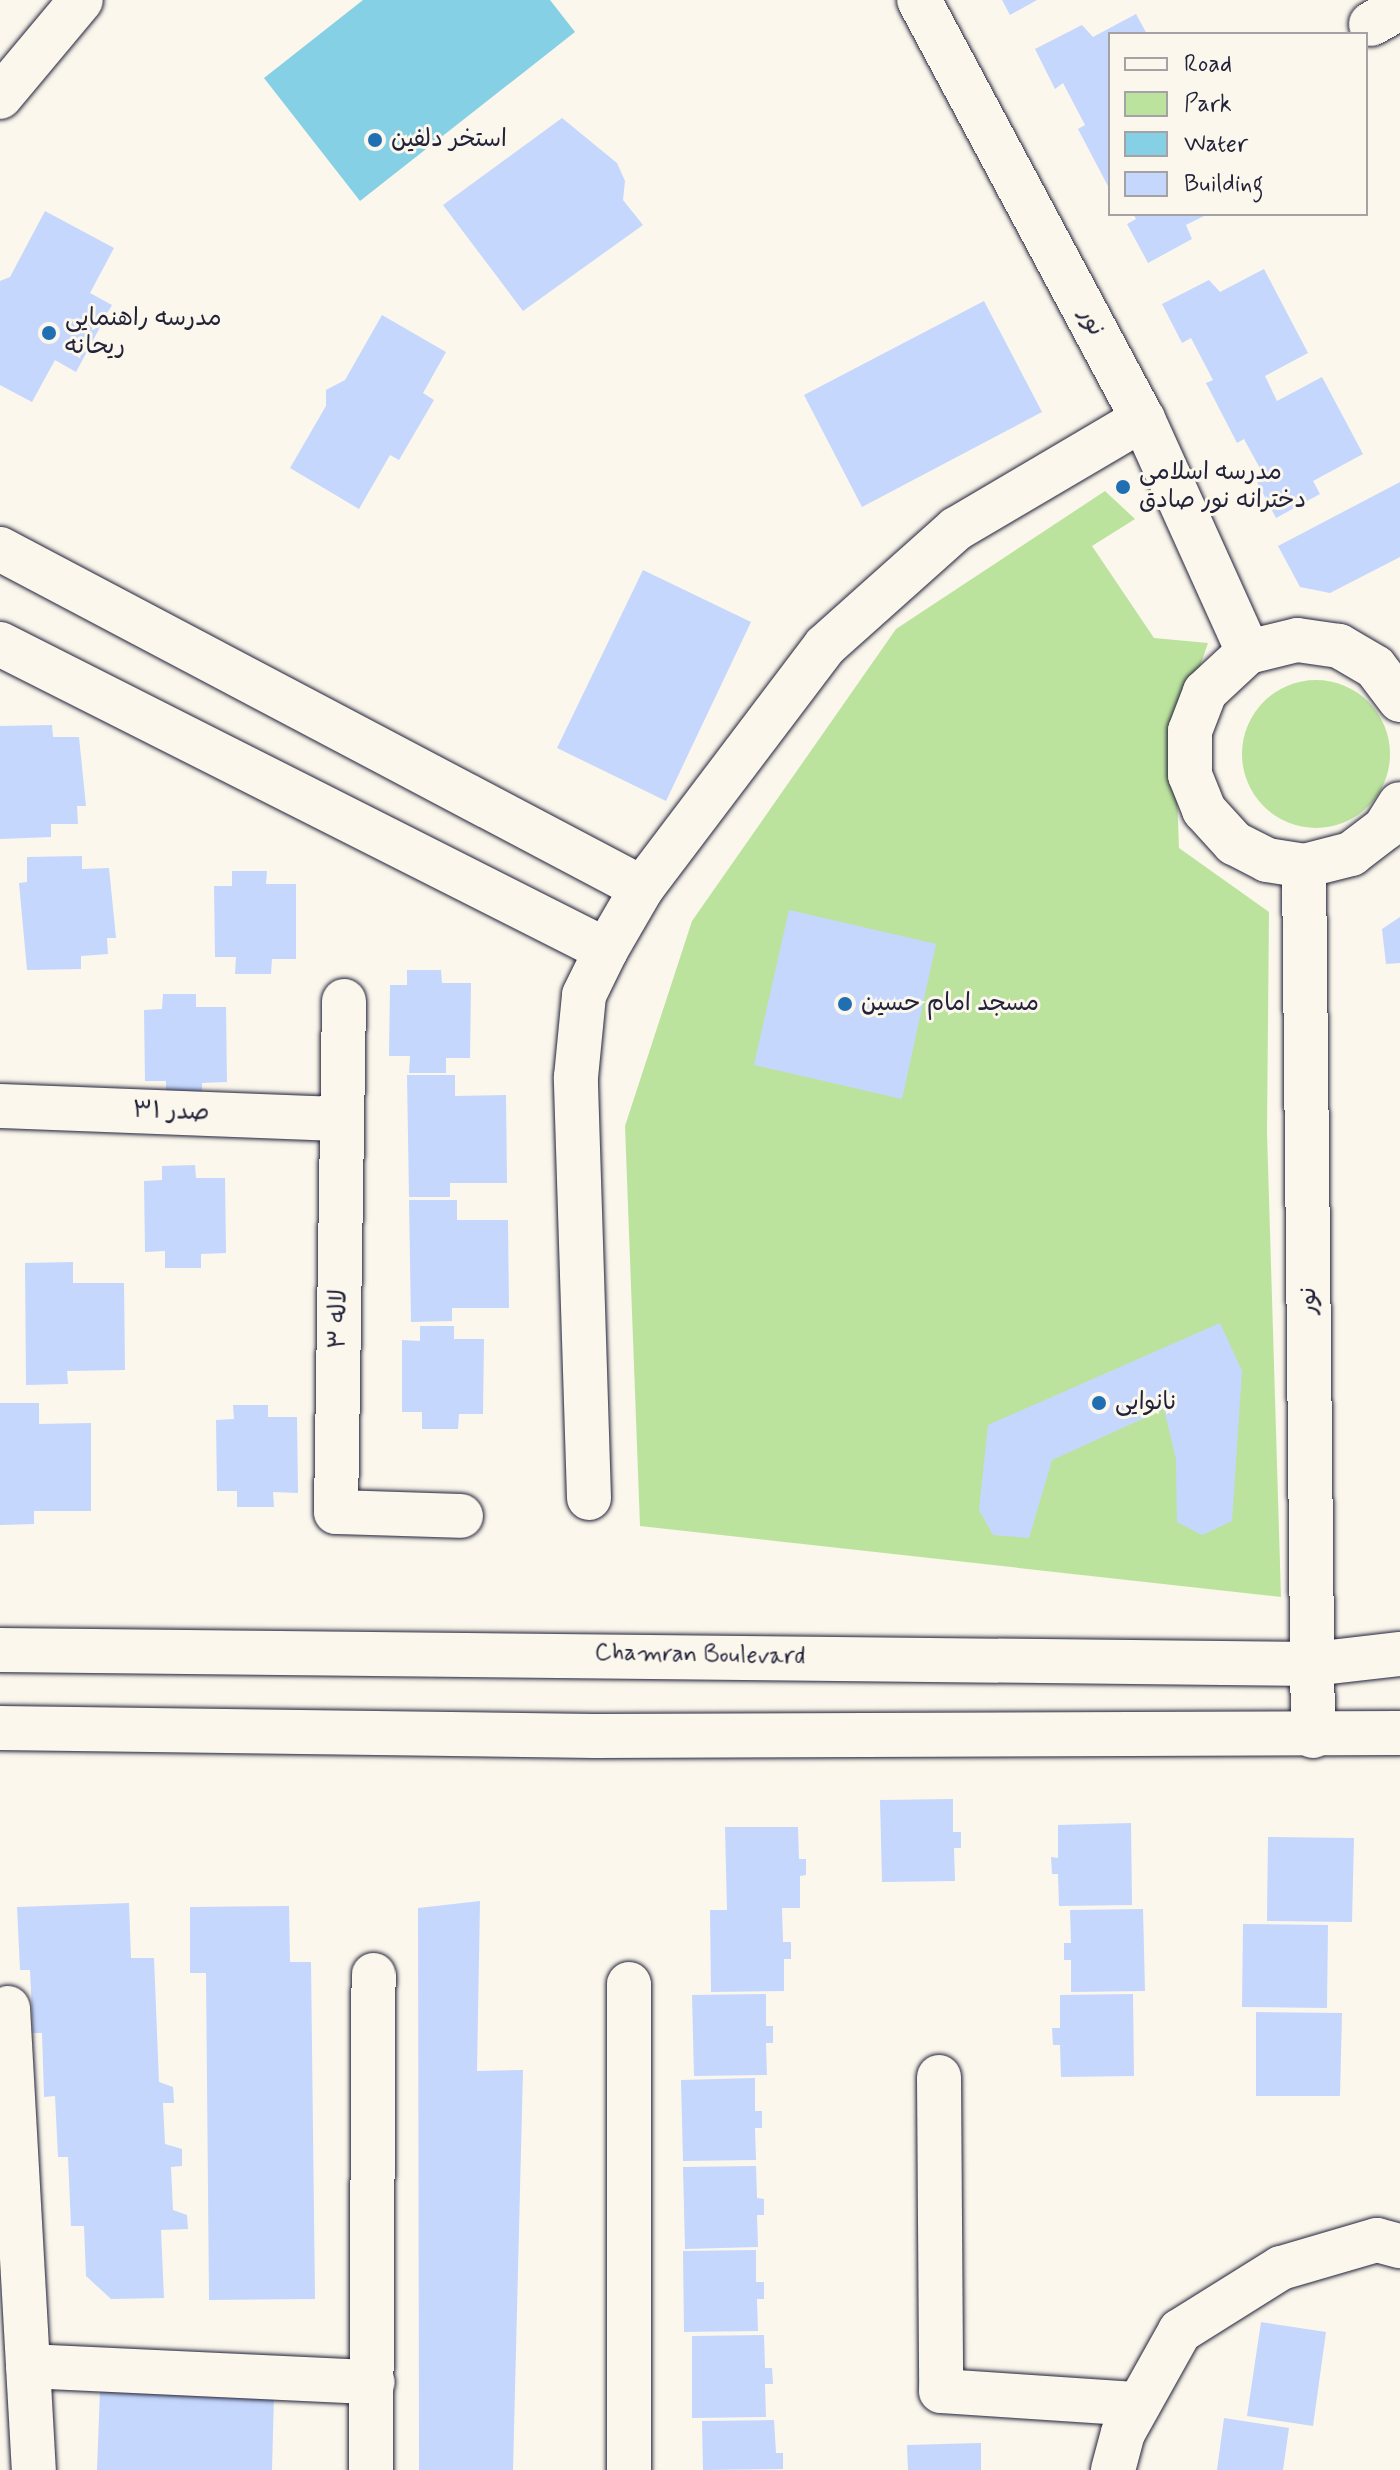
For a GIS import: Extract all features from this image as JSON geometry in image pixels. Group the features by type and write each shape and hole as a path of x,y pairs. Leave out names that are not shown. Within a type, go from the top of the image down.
{"street":[{"path":"0,97 81,0"},
{"name":"نور","path":"919,0 1143,419 1248,652"},
{"path":"589,1498 576,1077 584,995 606,950 642,888 825,646 956,529 1143,419"},
{"path":"0,549 642,888"},
{"path":"1400,700 1375,667 1339,646 1297,640 1248,652 1205,692 1190,731 1190,775 1204,810 1234,843 1267,860 1304,866 1351,854 1385,828 1400,804"},
{"path":"0,644 606,950"},
{"name":"نور","path":"1304,866 1313,1736"},
{"name":"لاله ۳","path":"344,1001 336,1512 461,1516"},
{"name":"صدر ۳۱","path":"0,1106 342,1119"},
{"name":"Chamran Boulevard","path":"0,1650 1313,1664 1400,1654"},
{"path":"0,1728 595,1736 1313,1736 1400,1733"},
{"path":"371,2470 374,1975"},
{"path":"629,1984 629,2470"},
{"path":"8,2008 34,2470"},
{"path":"939,2077 941,2391 1139,2404"},
{"path":"1113,2470 1123,2433 1180,2331 1281,2268 1377,2240 1400,2246"},
{"path":"28,2366 373,2382"}],"green space":[{"path":"1105,491 1135,519 1092,546 1154,638 1208,643 1175,739 1179,848 1269,912 1267,1132 1281,1597 640,1526 625,1126 692,921 896,629"},
{"path":"1316,680 1344,686 1368,702 1384,726 1390,754 1384,782 1368,806 1344,822 1316,828 1288,822 1264,806 1248,782 1242,754 1248,726 1264,702 1288,686"}],"water":[{"name":"استخر دلفین","path":"363,0 550,0 575,32 360,201 264,78"}],"building":[{"path":"1002,0 1037,0 1010,15"},
{"path":"1136,14 1146,32 1108,32 1108,186 1078,129 1085,125 1063,83 1055,89 1035,49 1082,25 1093,37"},
{"path":"562,118 617,163 625,181 623,200 643,225 523,311 443,205"},
{"name":"مدرسه راهنمایی ریحانه","path":"45,211 114,248 90,293 112,305 76,372 55,360 32,402 0,385 0,281 10,277"},
{"path":"1134,216 1204,216 1186,225 1192,239 1148,263 1127,224 1136,219"},
{"path":"1264,269 1308,353 1265,376 1277,401 1322,377 1363,454 1313,481 1320,494 1276,518 1255,478 1263,474 1244,439 1237,443 1206,383 1213,380 1191,338 1182,343 1162,304 1209,280 1220,292"},
{"path":"984,301 1042,412 862,507 804,395"},
{"path":"382,315 446,352 423,393 434,400 399,460 390,455 359,509 290,468 326,406 326,390 345,380"},
{"path":"1400,482 1400,557 1330,593 1300,587 1278,546"},
{"path":"643,570 751,622 666,801 557,748"},
{"path":"52,725 53,737 79,737 86,806 77,806 78,824 51,824 51,837 0,839 0,726"},
{"path":"82,856 82,869 109,868 116,938 107,938 108,954 81,956 81,969 27,970 19,883 27,882 27,857"},
{"path":"232,871 267,871 266,884 296,884 296,959 272,959 271,974 235,974 236,957 215,957 214,886 232,886"},
{"name":"مسجد امام‌ حسین","path":"789,910 936,944 902,1099 754,1065"},
{"path":"1400,917 1400,963 1386,964 1382,929"},
{"path":"407,970 441,970 442,983 471,983 470,1058 446,1058 446,1073 409,1073 410,1056 389,1056 390,985 407,985"},
{"path":"163,994 196,994 196,1007 226,1007 227,1082 202,1083 202,1097 166,1097 166,1081 145,1081 144,1010 162,1009"},
{"path":"407,1075 455,1075 455,1096 506,1095 507,1183 450,1183 450,1197 409,1197"},
{"path":"195,1165 196,1178 225,1178 226,1253 201,1254 201,1268 165,1268 165,1251 145,1252 144,1181 162,1180 162,1166"},
{"path":"409,1200 457,1200 457,1220 508,1220 509,1308 452,1308 452,1321 411,1322"},
{"path":"73,1262 73,1283 124,1283 125,1370 67,1371 68,1384 26,1385 25,1263"},
{"path":"1220,1323 1242,1371 1232,1521 1202,1535 1177,1522 1176,1459 1164,1409 1052,1460 1029,1538 993,1535 979,1510 988,1425"},
{"path":"420,1326 454,1326 454,1339 484,1339 483,1414 459,1414 458,1429 422,1429 422,1412 402,1412 402,1340 420,1341"},
{"path":"0,1403 39,1403 39,1424 91,1423 91,1511 34,1511 34,1524 0,1525"},
{"path":"233,1405 268,1405 268,1417 297,1417 298,1493 273,1492 274,1507 237,1507 237,1491 217,1491 216,1420 234,1419"},
{"path":"953,1799 953,1832 961,1832 961,1848 954,1848 955,1881 882,1882 880,1800"},
{"path":"1131,1823 1132,1905 1059,1906 1058,1874 1052,1874 1051,1857 1058,1858 1058,1825"},
{"path":"725,1827 798,1827 799,1859 806,1859 806,1875 800,1876 800,1908 782,1908 783,1942 791,1942 791,1959 784,1959 784,1991 711,1992 710,1910 727,1910"},
{"path":"1268,1837 1354,1838 1352,1922 1267,1921"},
{"path":"480,1901 477,2071 523,2070 513,2470 419,2470 418,1908"},
{"path":"129,1903 131,1958 154,1958 159,2082 173,2087 174,2103 163,2103 165,2144 182,2149 182,2166 171,2167 173,2210 187,2215 188,2229 161,2230 164,2298 111,2299 86,2276 84,2226 71,2226 68,2157 58,2157 55,2096 44,2097 42,2033 33,2033 30,1970 20,1970 17,1907"},
{"path":"289,1906 290,1962 311,1962 315,2299 209,2300 206,1973 190,1973 190,1907"},
{"path":"1143,1909 1145,1991 1071,1992 1071,1960 1064,1960 1064,1943 1071,1943 1070,1910"},
{"path":"1243,1924 1328,1925 1327,2008 1242,2007"},
{"path":"766,1994 766,2026 773,2026 773,2043 766,2043 767,2075 694,2076 692,1995"},
{"path":"1133,1994 1134,2076 1061,2077 1060,2045 1053,2045 1052,2028 1060,2028 1060,1995"},
{"path":"1256,2012 1342,2013 1340,2096 1256,2096"},
{"path":"755,2078 755,2111 762,2111 762,2128 755,2128 756,2160 683,2161 681,2080"},
{"path":"756,2166 757,2198 764,2199 764,2215 757,2215 758,2247 685,2249 683,2167"},
{"path":"756,2250 756,2282 764,2282 764,2299 757,2299 758,2331 684,2332 683,2251"},
{"path":"1261,2322 1326,2332 1313,2426 1247,2416"},
{"path":"764,2335 765,2368 772,2368 773,2384 765,2384 766,2417 692,2418 692,2336"},
{"path":"100,2390 274,2395 272,2470 97,2470"},
{"path":"1224,2418 1289,2428 1283,2470 1217,2470"},
{"path":"774,2420 776,2453 783,2453 783,2469 703,2470 702,2421"},
{"path":"981,2443 981,2470 908,2470 907,2445"}],"place":[{"name":"استخر دلفین","path":"375,140"},
{"name":"مدرسه راهنمایی ریحانه","path":"49,333"},
{"name":"مدرسه اسلامی دخترانه نور صادق","path":"1123,487"},
{"name":"مسجد امام‌ حسین","path":"845,1004"},
{"name":"نانوایی","path":"1099,1403"}]}
